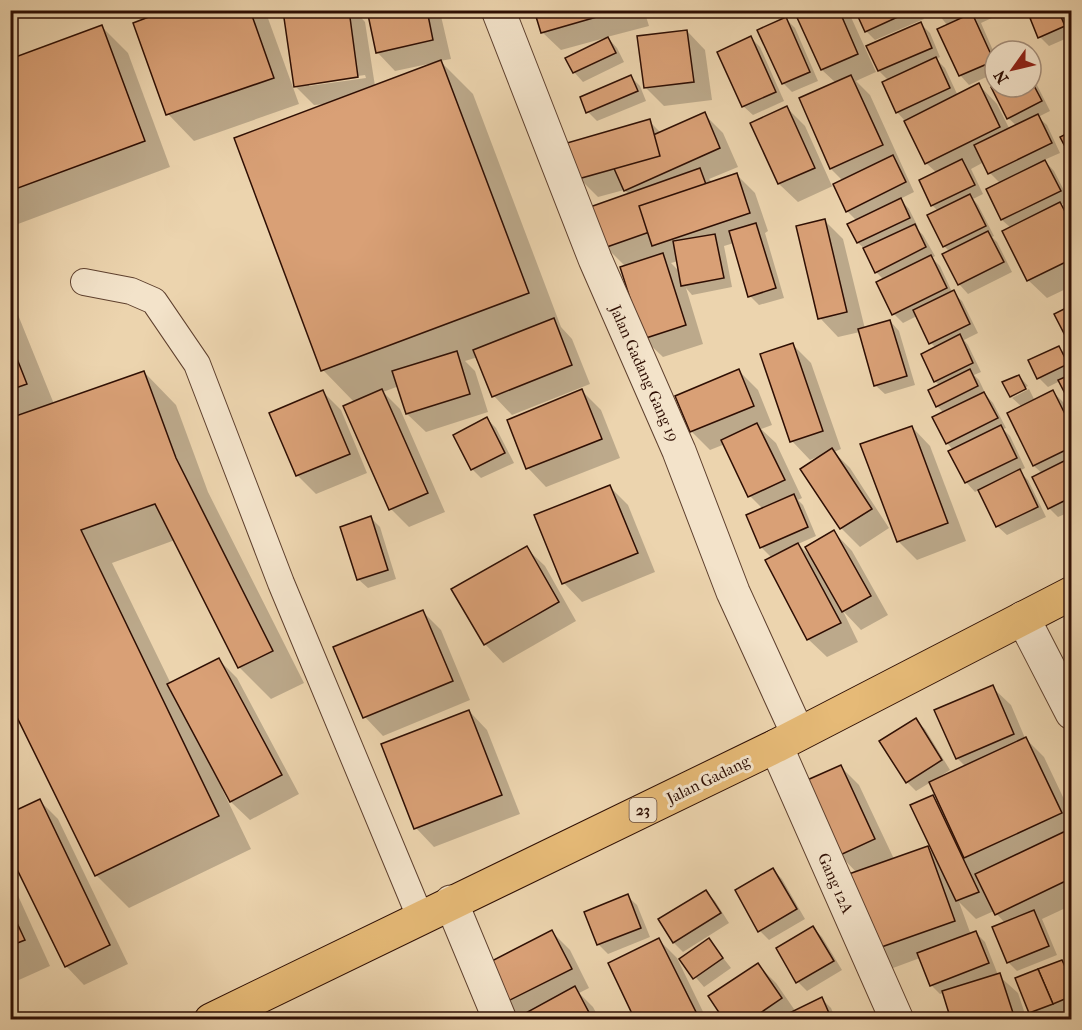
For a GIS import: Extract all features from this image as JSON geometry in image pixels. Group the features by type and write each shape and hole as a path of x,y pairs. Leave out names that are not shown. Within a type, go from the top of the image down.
{"highway":[{"name":"Jalan Gadang","path":"211,1020 787,740 1071,593"}],"street":[{"name":"Jalan Gadang Gang 19","path":"498,10 595,259 679,451 787,740"},
{"path":"1023,618 1071,713"},
{"name":"Gang 12A","path":"787,740 897,1020"},
{"path":"451,902 500,1020"}],"lane":[{"path":"84,282 131,291 154,301 197,364 281,583 421,919"}],"building":[{"path":"167,10 250,10 274,78 166,115 133,23"},
{"path":"349,10 358,77 294,87 283,11"},
{"path":"367,10 427,10 433,40 376,53"},
{"path":"534,10 621,10 541,33"},
{"path":"839,10 858,54 821,70 794,11"},
{"path":"855,10 913,10 865,32"},
{"path":"1046,10 1058,10 1065,26 1038,38 1030,18"},
{"path":"972,13 984,39 983,66 959,76 937,29"},
{"path":"786,17 810,72 782,84 757,30"},
{"path":"921,22 932,48 878,71 866,46"},
{"path":"102,25 145,141 10,191 10,59"},
{"path":"687,30 694,82 644,88 637,36"},
{"path":"751,36 776,92 742,107 717,52"},
{"path":"608,37 616,53 573,73 565,58"},
{"path":"936,57 950,88 896,113 882,82"},
{"path":"441,60 529,293 321,371 234,138"},
{"path":"631,75 638,91 586,113 580,97"},
{"path":"851,75 883,145 830,169 799,98"},
{"path":"979,83 983,91 983,99 987,99 1000,127 925,164 904,121"},
{"path":"997,99 1041,99 1042,101 1007,119"},
{"path":"787,106 815,168 778,184 750,123"},
{"path":"705,112 720,148 624,191 608,155"},
{"path":"1038,114 1052,143 988,174 974,145"},
{"path":"650,119 660,156 578,179 567,143"},
{"path":"1072,131 1072,160 1060,137"},
{"path":"893,155 906,182 846,212 833,184"},
{"path":"962,159 975,185 931,206 919,180"},
{"path":"1045,160 1061,191 1001,220 986,189"},
{"path":"700,168 715,209 604,248 590,207"},
{"path":"737,173 750,213 652,246 639,206"},
{"path":"970,194 986,226 943,247 927,215"},
{"path":"901,198 910,218 857,243 847,224"},
{"path":"1060,202 1072,225 1072,259 1027,281 1002,231"},
{"path":"825,219 847,312 818,319 796,226"},
{"path":"756,223 776,288 748,297 729,231"},
{"path":"915,224 926,247 875,273 863,248"},
{"path":"988,231 1004,262 958,285 942,254"},
{"path":"715,234 724,278 681,286 673,241"},
{"path":"663,253 686,325 643,339 620,267"},
{"path":"931,255 947,288 892,315 876,282"},
{"path":"954,290 970,324 929,344 913,310"},
{"path":"1072,305 1072,349 1054,314"},
{"path":"554,318 572,365 492,397 473,350"},
{"path":"890,320 907,376 874,386 858,329"},
{"path":"960,334 973,363 934,382 921,354"},
{"path":"10,341 27,384 10,390"},
{"path":"793,343 823,431 790,442 760,354"},
{"path":"1059,346 1068,364 1037,379 1028,360"},
{"path":"457,351 470,394 406,414 392,371"},
{"path":"739,369 754,406 690,432 675,396"},
{"path":"970,369 978,386 936,407 928,390"},
{"path":"144,371 176,458 273,651 238,668 155,504 81,530 219,816 95,876 10,703 10,418"},
{"path":"1072,374 1072,407 1058,380"},
{"path":"1019,375 1026,389 1010,397 1002,382"},
{"path":"382,389 428,493 389,510 343,406"},
{"path":"582,389 602,439 526,469 507,420"},
{"path":"323,390 350,454 296,476 269,413"},
{"path":"1053,390 1072,428 1072,447 1033,466 1007,413"},
{"path":"984,392 998,418 946,444 932,417"},
{"path":"487,417 505,453 471,470 453,435"},
{"path":"757,423 785,480 748,497 721,440"},
{"path":"1001,425 1017,458 965,483 948,451"},
{"path":"912,426 948,523 897,542 860,444"},
{"path":"832,448 872,509 840,529 800,469"},
{"path":"1072,457 1072,497 1048,509 1032,477"},
{"path":"1020,469 1038,507 996,527 978,490"},
{"path":"610,485 638,553 562,584 534,515"},
{"path":"794,494 808,527 760,548 746,515"},
{"path":"371,516 388,570 357,580 340,527"},
{"path":"834,530 871,596 842,612 805,547"},
{"path":"798,543 841,623 807,640 765,560"},
{"path":"527,546 559,602 484,645 451,589"},
{"path":"423,610 453,681 363,718 333,647"},
{"path":"219,658 282,775 230,802 167,684"},
{"path":"993,685 1014,734 956,759 934,710"},
{"path":"469,710 502,795 414,829 381,744"},
{"path":"916,718 942,760 906,783 879,741"},
{"path":"1026,737 1062,813 964,858 929,782"},
{"path":"841,765 875,839 838,856 805,781"},
{"path":"933,795 979,892 956,901 910,805"},
{"path":"40,799 110,945 65,967 10,855 10,813"},
{"path":"1072,828 1072,878 995,915 975,874"},
{"path":"928,846 955,921 873,950 846,875"},
{"path":"773,868 797,909 758,932 735,890"},
{"path":"706,890 721,913 673,943 658,919"},
{"path":"628,894 641,928 597,945 584,912"},
{"path":"10,908 25,940 10,946"},
{"path":"1034,910 1049,946 1007,963 992,927"},
{"path":"813,926 834,961 796,983 776,948"},
{"path":"552,930 572,969 504,1003 484,965"},
{"path":"976,931 989,963 930,986 917,953"},
{"path":"659,938 697,1014 686,1020 635,1020 608,963"},
{"path":"709,938 723,958 693,979 679,959"},
{"path":"1062,960 1072,982 1072,996 1053,1004 1038,969"},
{"path":"758,963 782,998 750,1020 724,1020 708,996"},
{"path":"1038,969 1053,1004 1029,1013 1015,978"},
{"path":"1000,973 1015,1019 951,1020 942,991"},
{"path":"575,986 593,1020 513,1020"},
{"path":"822,997 832,1020 787,1020 785,1015"}]}
